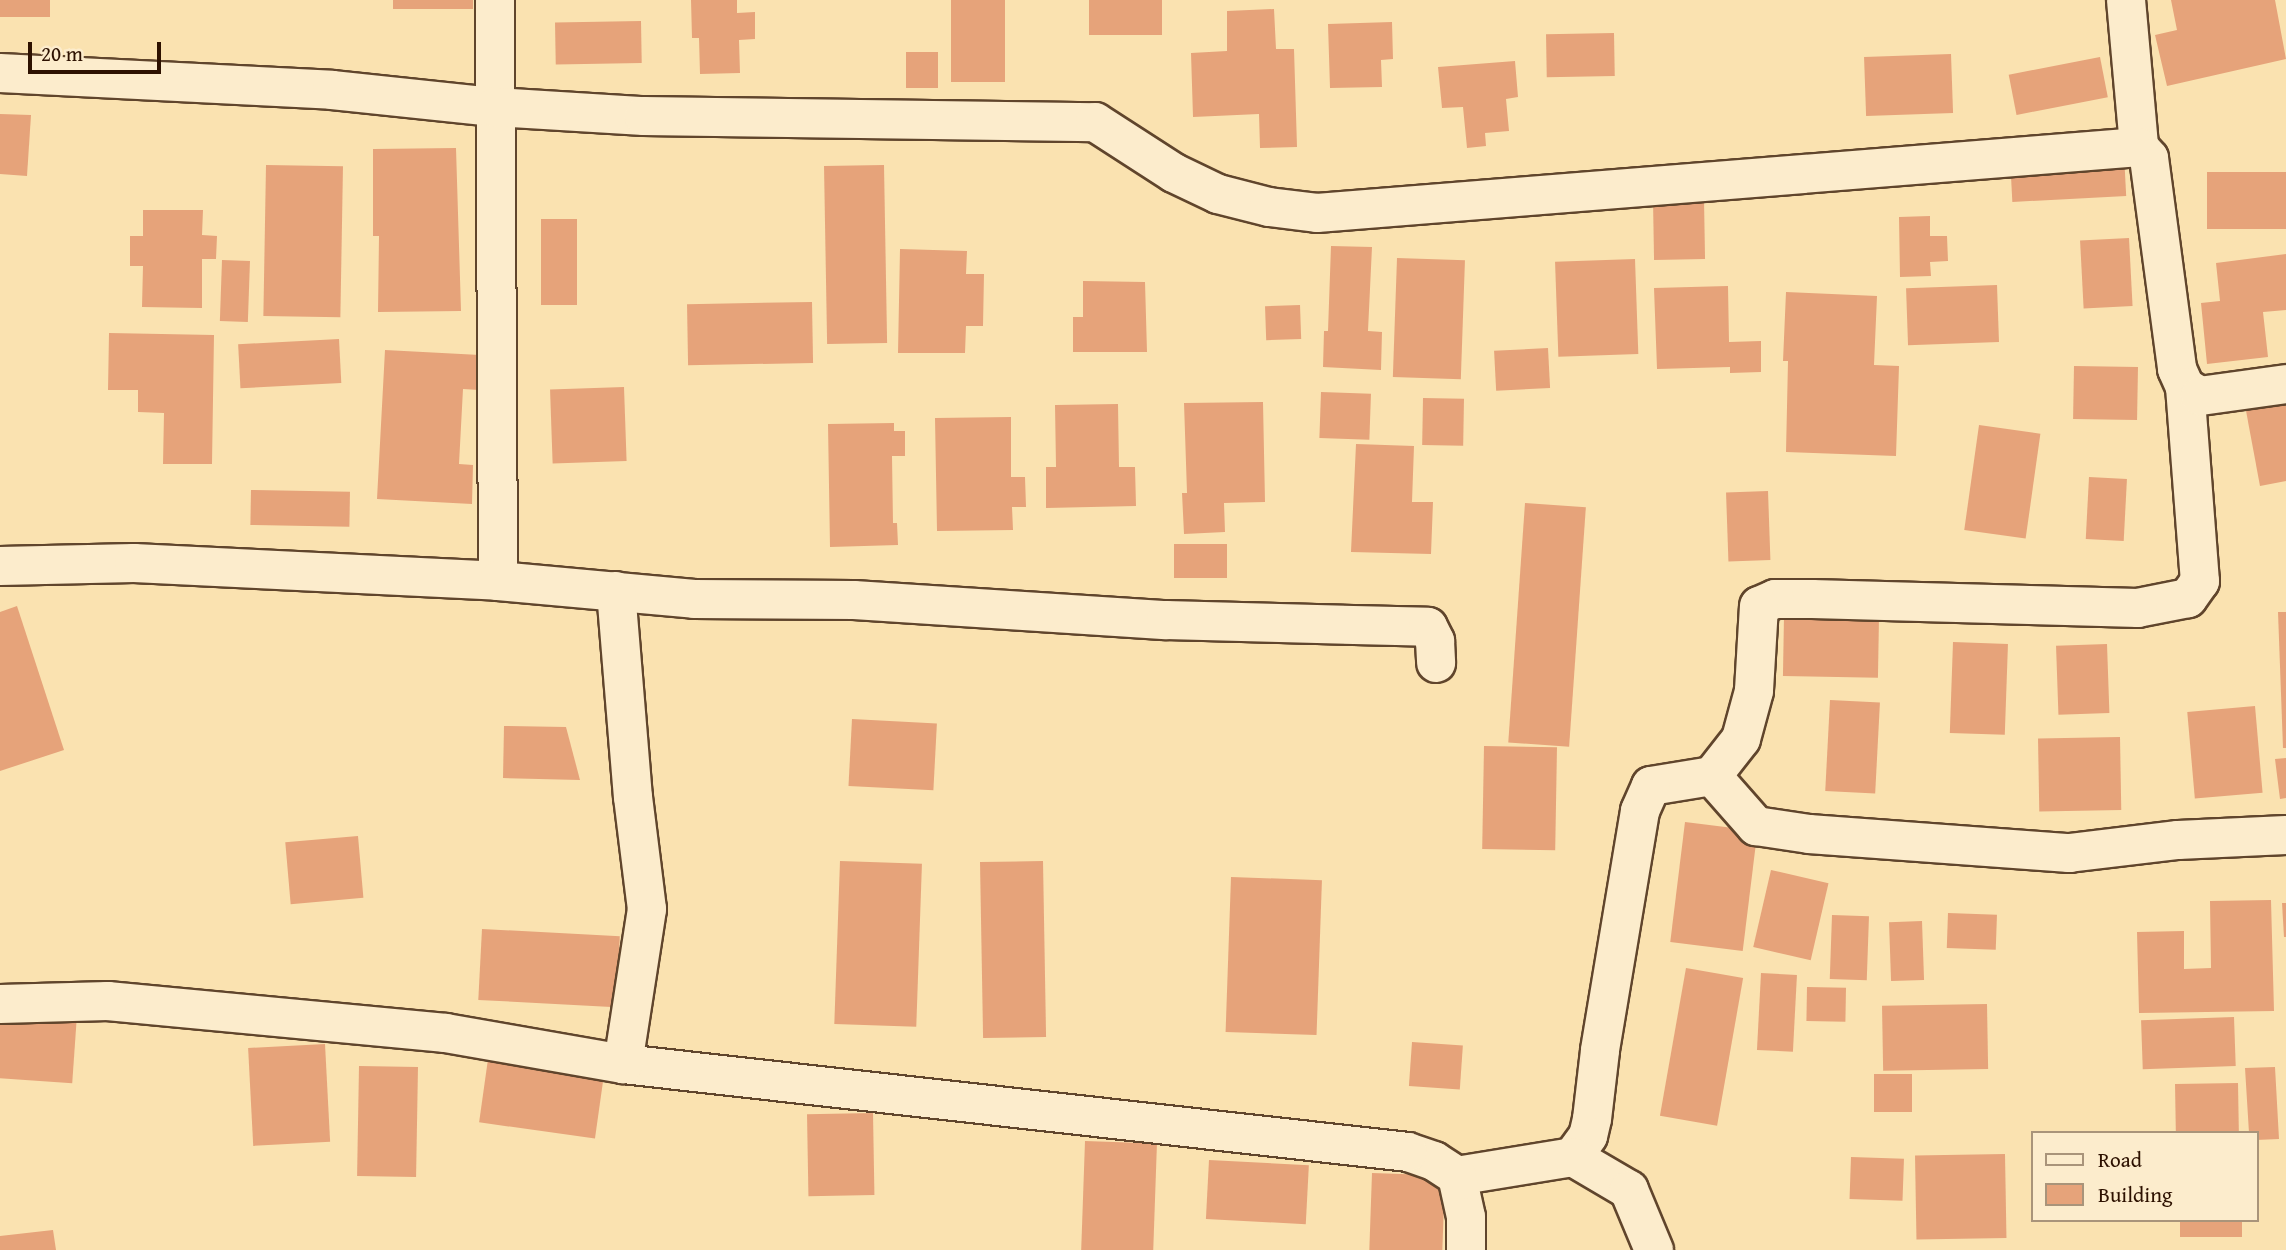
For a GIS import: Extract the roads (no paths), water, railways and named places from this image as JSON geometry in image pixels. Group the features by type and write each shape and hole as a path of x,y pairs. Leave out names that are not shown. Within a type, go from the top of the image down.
{"street":[{"path":"495,0 498,581"},
{"path":"1573,1157 1588,1136 1592,1119 1600,1051 1640,811 1651,786 1712,775 1741,739 1754,691 1759,606 1775,599 2138,608 2188,598 2200,581 2185,387 2177,369 2149,158 2139,147 2126,0"},
{"path":"0,73 332,90 495,107 644,116 1095,122 1174,173 1218,194 1269,207 1317,213 2139,147"},
{"path":"2185,387 2200,396 2286,384"},
{"path":"0,566 134,563 498,581 694,599 854,600 1166,620 1428,626 1435,641 1436,663"},
{"path":"616,592 633,797 648,909 624,1064"},
{"path":"1712,775 1756,826 1809,834 2069,853 2178,841 2286,835"},
{"path":"0,1004 108,1001 446,1033 624,1064 1408,1152 1434,1161 1457,1176 1573,1157 1629,1190 1654,1250"},
{"path":"1457,1176 1466,1217 1466,1250"}]}
